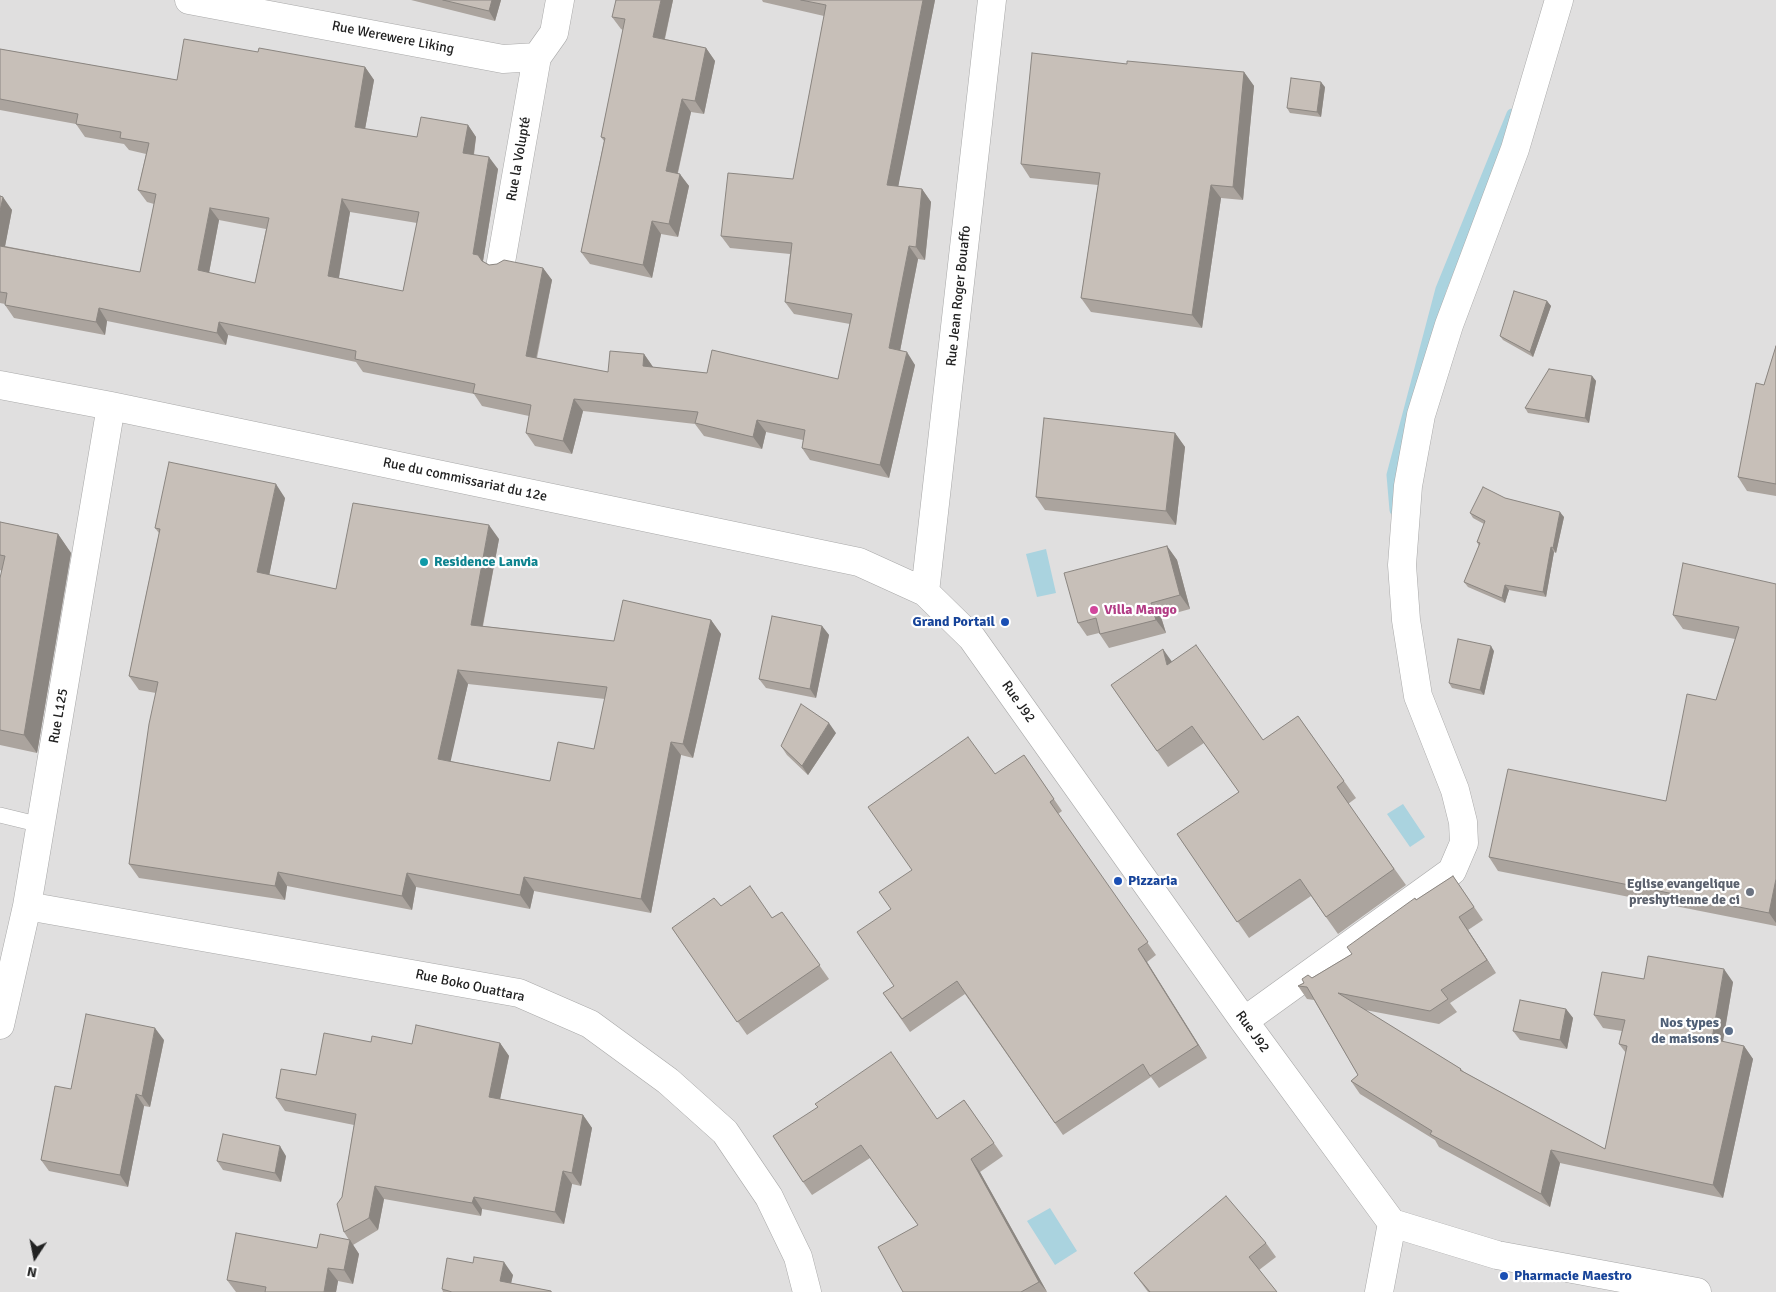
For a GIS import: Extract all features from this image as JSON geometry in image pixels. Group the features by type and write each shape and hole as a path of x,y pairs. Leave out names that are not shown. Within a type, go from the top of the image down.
{"street":[{"name":"Rue Werewere Liking","path":"188,0 503,59 537,56"},
{"path":"537,56 554,33 560,0"},
{"name":"Rue Jean Roger Bouaffo","path":"925,592 992,0"},
{"path":"1244,1021 1452,871 1464,842 1463,822 1455,790 1418,696 1406,620 1402,566 1408,486 1422,415 1446,334 1515,149 1558,0"},
{"name":"Rue la Volupté","path":"501,262 537,56"},
{"name":"Rue du commissariat du 12e","path":"0,385 111,406 859,562 925,592"},
{"name":"Rue L125","path":"0,1025 27,906 111,406"},
{"name":"Rue J92","path":"925,592 972,638 1244,1021 1392,1223"},
{"name":"Rue Boko Ouattara","path":"27,906 519,993 590,1024 668,1081 725,1132 769,1197 798,1257 807,1292"},
{"path":"1379,1292 1392,1223 1497,1255 1697,1292"}],"lane":[{"path":"0,815 41,825"}],"shaded area":[{"path":"0,0 1776,0 1776,1292 0,1292"}],"water":[{"path":"1046,549 1056,593 1037,597 1026,554"},
{"path":"1403,804 1425,837 1410,847 1387,814"},
{"path":"1050,1208 1077,1251 1055,1265 1027,1221"}],"building":[{"path":"443,0 492,0 489,11"},
{"path":"616,0 661,0 653,37 706,48 695,101 682,99 666,171 680,174 669,224 652,221 643,265 581,252 605,138 601,137 625,19 612,17"},
{"path":"801,0 923,0 887,185 922,189 916,247 909,246 889,348 907,352 880,465 802,448 805,430 757,420 753,437 695,423 698,412 574,399 563,441 526,433 531,405 473,393 475,384 355,359 356,351 219,322 217,333 99,308 96,322 5,305 7,293 0,292 0,246 140,272 156,194 138,190 149,143 120,138 121,132 76,124 78,114 0,99 0,49 177,80 184,39 258,52 259,48 365,67 355,127 417,137 421,117 468,125 463,153 489,157 473,254 478,255 482,261 489,265 497,264 504,260 543,268 526,356 608,372 610,351 644,354 643,366 707,373 712,350 838,379 852,314 785,302 792,243 721,236 728,173 793,179 826,5","holes":["342,199 419,212 403,291 328,276","210,208 269,218 255,283 198,270"]},
{"path":"1032,53 1127,64 1127,61 1244,72 1233,187 1211,185 1192,315 1081,298 1100,173 1021,164"},
{"path":"1291,78 1321,82 1317,112 1287,108"},
{"path":"0,196 3,197 0,211"},
{"path":"1514,291 1547,301 1530,352 1500,336"},
{"path":"1776,346 1776,484 1738,477 1756,383 1764,385"},
{"path":"1549,369 1592,376 1585,418 1525,408"},
{"path":"1044,418 1175,433 1166,511 1036,497"},
{"path":"169,462 276,484 257,572 336,589 353,503 489,525 471,625 614,641 623,600 711,620 683,744 671,742 641,899 524,877 520,895 407,873 402,896 278,872 275,886 129,864 149,724 158,682 129,676 160,529 155,528","holes":["458,670 607,687 594,749 558,742 550,781 438,759"]},
{"path":"1483,487 1505,498 1560,512 1553,548 1551,547 1543,592 1505,585 1502,598 1464,582 1480,543 1477,542 1485,521 1470,513"},
{"path":"0,522 58,534 24,735 0,730 0,578 5,556 0,555"},
{"path":"1167,546 1180,595 1151,603 1156,620 1100,634 1096,618 1078,623 1064,573"},
{"path":"1683,563 1776,584 1776,879 1769,913 1489,857 1508,769 1666,801 1687,694 1716,700 1739,627 1673,615"},
{"path":"772,616 822,626 810,689 759,679"},
{"path":"1458,639 1491,646 1480,690 1449,683"},
{"path":"1196,645 1263,740 1298,716 1344,781 1337,787 1394,869 1326,917 1300,879 1237,922 1177,834 1239,792 1192,726 1157,751 1111,685 1163,649 1167,665"},
{"path":"801,704 829,723 802,766 781,746"},
{"path":"968,737 995,774 1024,755 1054,799 1050,802 1148,942 1138,949 1198,1045 1150,1076 1143,1064 1055,1123 957,981 902,1019 883,993 894,986 857,932 891,909 879,892 912,870 868,807"},
{"path":"1453,876 1474,907 1459,917 1487,960 1441,990 1448,999 1430,1011 1338,993 1460,1070 1605,1149 1627,1046 1619,1044 1625,1020 1594,1015 1602,972 1644,979 1648,956 1724,969 1712,1039 1744,1046 1713,1185 1551,1150 1541,1194 1430,1134 1432,1131 1351,1081 1358,1075 1307,987 1298,986 1304,983 1302,979 1308,975 1312,978 1352,954 1347,947 1415,898 1416,900"},
{"path":"750,886 772,918 782,912 820,965 737,1022 672,928 714,898 721,906"},
{"path":"1520,1000 1566,1009 1560,1040 1513,1031"},
{"path":"86,1014 155,1028 142,1096 136,1094 120,1175 41,1160 55,1086 71,1089"},
{"path":"416,1025 500,1043 489,1097 583,1115 572,1173 563,1171 555,1212 474,1197 472,1203 375,1186 369,1218 344,1232 337,1204 342,1197 356,1114 276,1098 281,1069 316,1075 324,1033 371,1042 372,1036 412,1044"},
{"path":"891,1052 937,1119 964,1100 994,1143 971,1159 1039,1282 1021,1292 903,1292 878,1247 918,1225 861,1145 803,1182 773,1136 818,1107 815,1104"},
{"path":"223,1134 280,1146 275,1173 217,1161"},
{"path":"1226,1196 1266,1243 1249,1257 1277,1292 1150,1292 1134,1273"},
{"path":"236,1233 317,1248 320,1234 350,1240 344,1270 328,1268 324,1292 265,1292 266,1287 227,1280"},
{"path":"474,1257 504,1262 500,1281 551,1292 452,1292 442,1289 447,1258 473,1263"}],"waterway":[{"path":"1395,510 1392,475 1441,289 1512,114"}],"place":[{"name":"Residence Lanvia","path":"424,562"},
{"name":"Villa Mango","path":"1094,610"},
{"name":"Grand Portail","path":"1005,622"},
{"name":"Pizzaria","path":"1118,881"},
{"name":"Eglise evangelique preshytienne de ci","path":"1750,892"},
{"name":"Nos types de maisons","path":"1729,1031"},
{"name":"Pharmacie Maestro","path":"1504,1276"}]}
